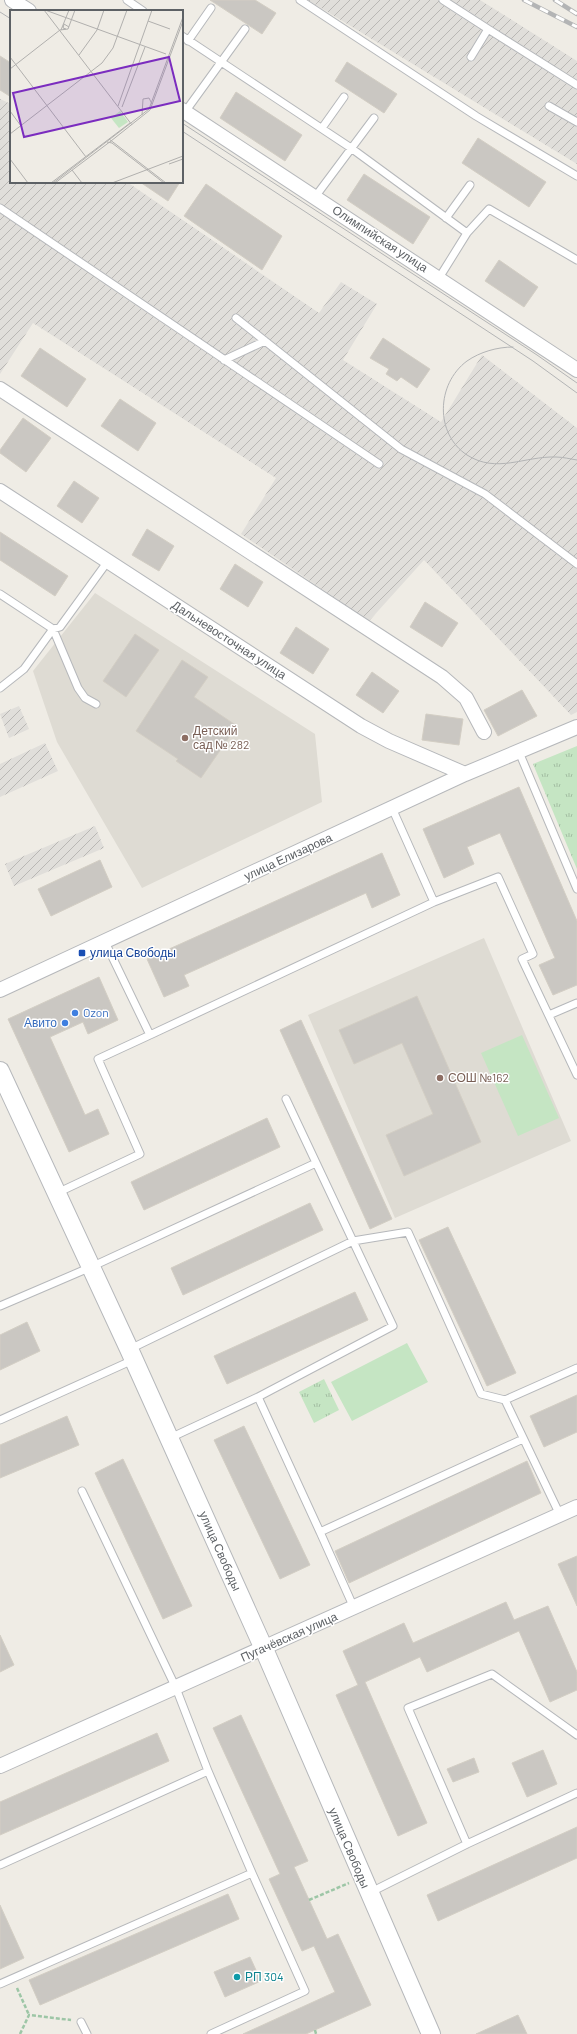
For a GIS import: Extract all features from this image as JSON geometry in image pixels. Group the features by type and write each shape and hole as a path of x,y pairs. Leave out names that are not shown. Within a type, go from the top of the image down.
{"street":[{"path":"12,0 27,10"},
{"name":"Олимпийская улица","path":"184,111 577,370"},
{"path":"0,389 442,677 466,698 484,732"},
{"name":"Дальневосточная улица","path":"0,491 361,726 389,741 465,774"},
{"name":"улица Елизарова","path":"0,990 465,774 577,727"},
{"name":"улица Свободы","path":"0,1071 132,1355 264,1649 428,2033"},
{"name":"Пугачёвская улица","path":"0,1766 264,1649 577,1507"}],"lane":[{"path":"127,0 142,10"},
{"path":"300,0 476,116 577,176"},
{"path":"443,0 577,85"},
{"path":"211,8 185,38 322,128 467,232"},
{"path":"184,111 245,29"},
{"path":"471,57 488,29"},
{"path":"322,128 344,97"},
{"path":"549,106 577,122"},
{"path":"315,196 374,118"},
{"path":"446,218 470,185"},
{"path":"0,208 379,464"},
{"path":"439,278 467,232 489,209 577,260"},
{"path":"236,318 401,449 485,494 577,564"},
{"path":"224,360 265,341"},
{"path":"0,688 24,669 53,629 60,627 108,561"},
{"path":"0,594 53,629 78,688 85,698 96,704"},
{"path":"519,752 577,888"},
{"path":"392,808 434,902"},
{"path":"57,1193 140,1154 98,1059 434,902 498,876 534,954 522,959 577,1075"},
{"path":"105,942 150,1035"},
{"path":"549,1015 577,1003"},
{"path":"169,1438 258,1397 393,1326 286,1099"},
{"path":"0,1306 91,1267 316,1163"},
{"path":"0,1420 132,1355 353,1241 408,1232 481,1394 505,1400 577,1368"},
{"path":"258,1397 354,1608"},
{"path":"505,1400 560,1515"},
{"path":"320,1532 523,1439"},
{"path":"82,1491 176,1688 208,1771 305,1991 211,2034"},
{"path":"467,1844 408,1708 492,1674 577,1735"},
{"path":"0,1865 208,1771"},
{"path":"369,1894 467,1844 577,1793"},
{"path":"0,1984 252,1873"},
{"path":"81,2022 87,2034"}],"path":[{"path":"309,1900 362,1877"},
{"path":"12,1979 29,2015"},
{"path":"29,2015 81,2022"},
{"path":"20,2034 29,2015"},
{"path":"315,2030 316,2034"}],"shaded area":[{"path":"308,0 480,0 577,61 577,164"},
{"path":"0,99 10,104 10,183 128,183 319,313 341,282 377,304 343,360 441,422 482,355 577,428 577,712 571,715 424,560 369,621 241,534 276,478 33,323 0,374"},
{"name":"Детский сад № 282","path":"95,593 315,734 322,802 142,888 57,742 33,671"},
{"path":"19,706 29,729 9,738 0,714"},
{"path":"45,743 58,771 0,797 0,764"},
{"path":"95,826 104,848 14,886 5,864"},
{"name":"СОШ №162","path":"484,938 571,1141 395,1218 308,1015"}],"green space":[{"path":"577,746 577,869 533,764"},
{"path":"522,1035 559,1118 518,1136 481,1053"},
{"path":"407,1343 428,1382 352,1421 331,1382"},
{"path":"324,1379 339,1410 314,1423 299,1392"}],"building":[{"path":"210,0 255,0 276,13 262,34"},
{"path":"0,56 10,62 10,96 0,90"},
{"path":"347,62 397,94 384,113 335,81"},
{"path":"236,92 302,135 285,161 220,118"},
{"path":"478,138 546,182 529,207 462,163"},
{"path":"364,174 430,217 413,244 347,200"},
{"path":"141,183 179,183 168,201"},
{"path":"206,184 282,236 262,270 184,216"},
{"path":"499,260 538,287 524,307 485,281"},
{"path":"383,338 430,369 417,388 401,377 397,381 386,374 389,369 370,358"},
{"path":"40,348 86,379 67,407 21,376"},
{"path":"120,399 156,423 138,451 101,426"},
{"path":"23,418 51,438 26,472 0,453 0,450"},
{"path":"74,481 99,498 82,523 57,506"},
{"path":"147,529 174,546 159,571 132,555"},
{"path":"0,532 68,576 55,596 0,560"},
{"path":"235,564 263,582 248,607 220,589"},
{"path":"425,602 458,623 442,647 410,627"},
{"path":"296,627 329,649 313,674 280,653"},
{"path":"135,634 159,650 126,697 103,681"},
{"path":"182,660 208,677 194,697 237,726 201,778 176,761 178,759 136,731"},
{"path":"372,672 399,691 383,713 356,695"},
{"path":"522,690 537,716 498,736 484,710"},
{"path":"426,714 463,719 459,745 422,740"},
{"path":"519,787 577,921 577,985 553,995 539,965 555,958 500,833 467,847 474,864 444,878 423,829"},
{"path":"382,853 400,895 372,908 366,893 184,975 189,986 164,997 147,959"},
{"path":"100,860 112,887 51,916 38,889"},
{"path":"99,977 118,1020 88,1034 83,1022 50,1037 85,1115 98,1109 109,1134 69,1152 8,1019"},
{"path":"417,996 481,1142 404,1176 386,1135 433,1114 402,1043 354,1064 339,1030"},
{"path":"301,1020 392,1219 370,1229 280,1030"},
{"path":"267,1118 280,1147 144,1210 131,1182"},
{"path":"310,1203 323,1230 183,1295 171,1268"},
{"path":"448,1227 516,1373 487,1386 419,1240"},
{"path":"355,1292 368,1320 227,1384 214,1356"},
{"path":"27,1322 40,1351 0,1370 0,1335"},
{"path":"577,1395 577,1432 544,1447 530,1416"},
{"path":"67,1416 79,1445 0,1478 0,1445"},
{"path":"244,1426 310,1565 280,1579 214,1440"},
{"path":"123,1459 192,1606 163,1619 95,1473"},
{"path":"527,1461 541,1493 349,1583 335,1551"},
{"path":"577,1556 577,1606 558,1564"},
{"path":"506,1602 514,1620 548,1606 577,1672 577,1690 550,1702 519,1631 427,1672 420,1657 365,1682 427,1823 398,1836 336,1695 358,1685 343,1651 404,1623 413,1643"},
{"path":"0,1635 14,1665 0,1672"},
{"path":"241,1715 308,1861 294,1867 327,1939 338,1934 371,2005 306,2034 243,2034 335,1992 314,1946 302,1951 269,1879 280,1874 213,1728"},
{"path":"157,1733 169,1761 0,1835 0,1802"},
{"path":"543,1750 557,1784 527,1797 512,1763"},
{"path":"474,1758 479,1772 453,1782 447,1769"},
{"path":"577,1827 577,1858 438,1921 427,1895"},
{"path":"228,1894 239,1919 40,2005 29,1980"},
{"path":"0,1905 24,1958 0,1969"},
{"name":"РП 304","path":"250,1957 261,1981 225,1997 214,1972"},
{"path":"518,2015 527,2034 476,2034"}],"tram line":[{"path":"0,12 10,18"},
{"path":"183,124 537,355 577,383"},
{"path":"183,132 533,361 577,393"},
{"path":"513,347 501,348 483,353 467,361 457,371 449,382 443,409 449,435 457,446 467,455 489,463 511,463 544,457 559,457 577,460"}],"railway":[{"path":"524,0 577,27"},
{"path":"555,0 577,14"}],"place":[{"name":"Детский сад № 282","path":"185,738"},
{"name":"улица Свободы","path":"82,953"},
{"name":"Ozon","path":"75,1013"},
{"name":"Авито","path":"65,1023"},
{"name":"СОШ №162","path":"440,1078"},
{"name":"РП 304","path":"237,1977"}]}
